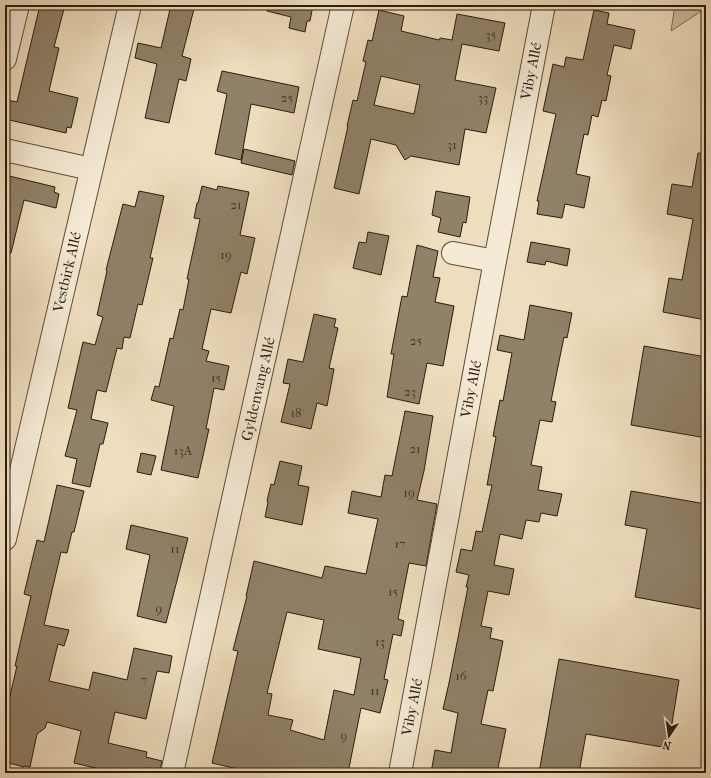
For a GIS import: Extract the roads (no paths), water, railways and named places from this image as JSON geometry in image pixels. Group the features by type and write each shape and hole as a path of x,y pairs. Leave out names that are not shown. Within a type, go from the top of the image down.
{"street":[{"path":"5,59 18,5"},
{"name":"Vestbirk Allé","path":"5,539 130,5"},
{"name":"Gyldenvang Allé","path":"172,773 343,5"},
{"name":"Viby Allé","path":"400,773 544,5"},
{"path":"5,150 91,169"},
{"path":"452,253 495,261"}]}
